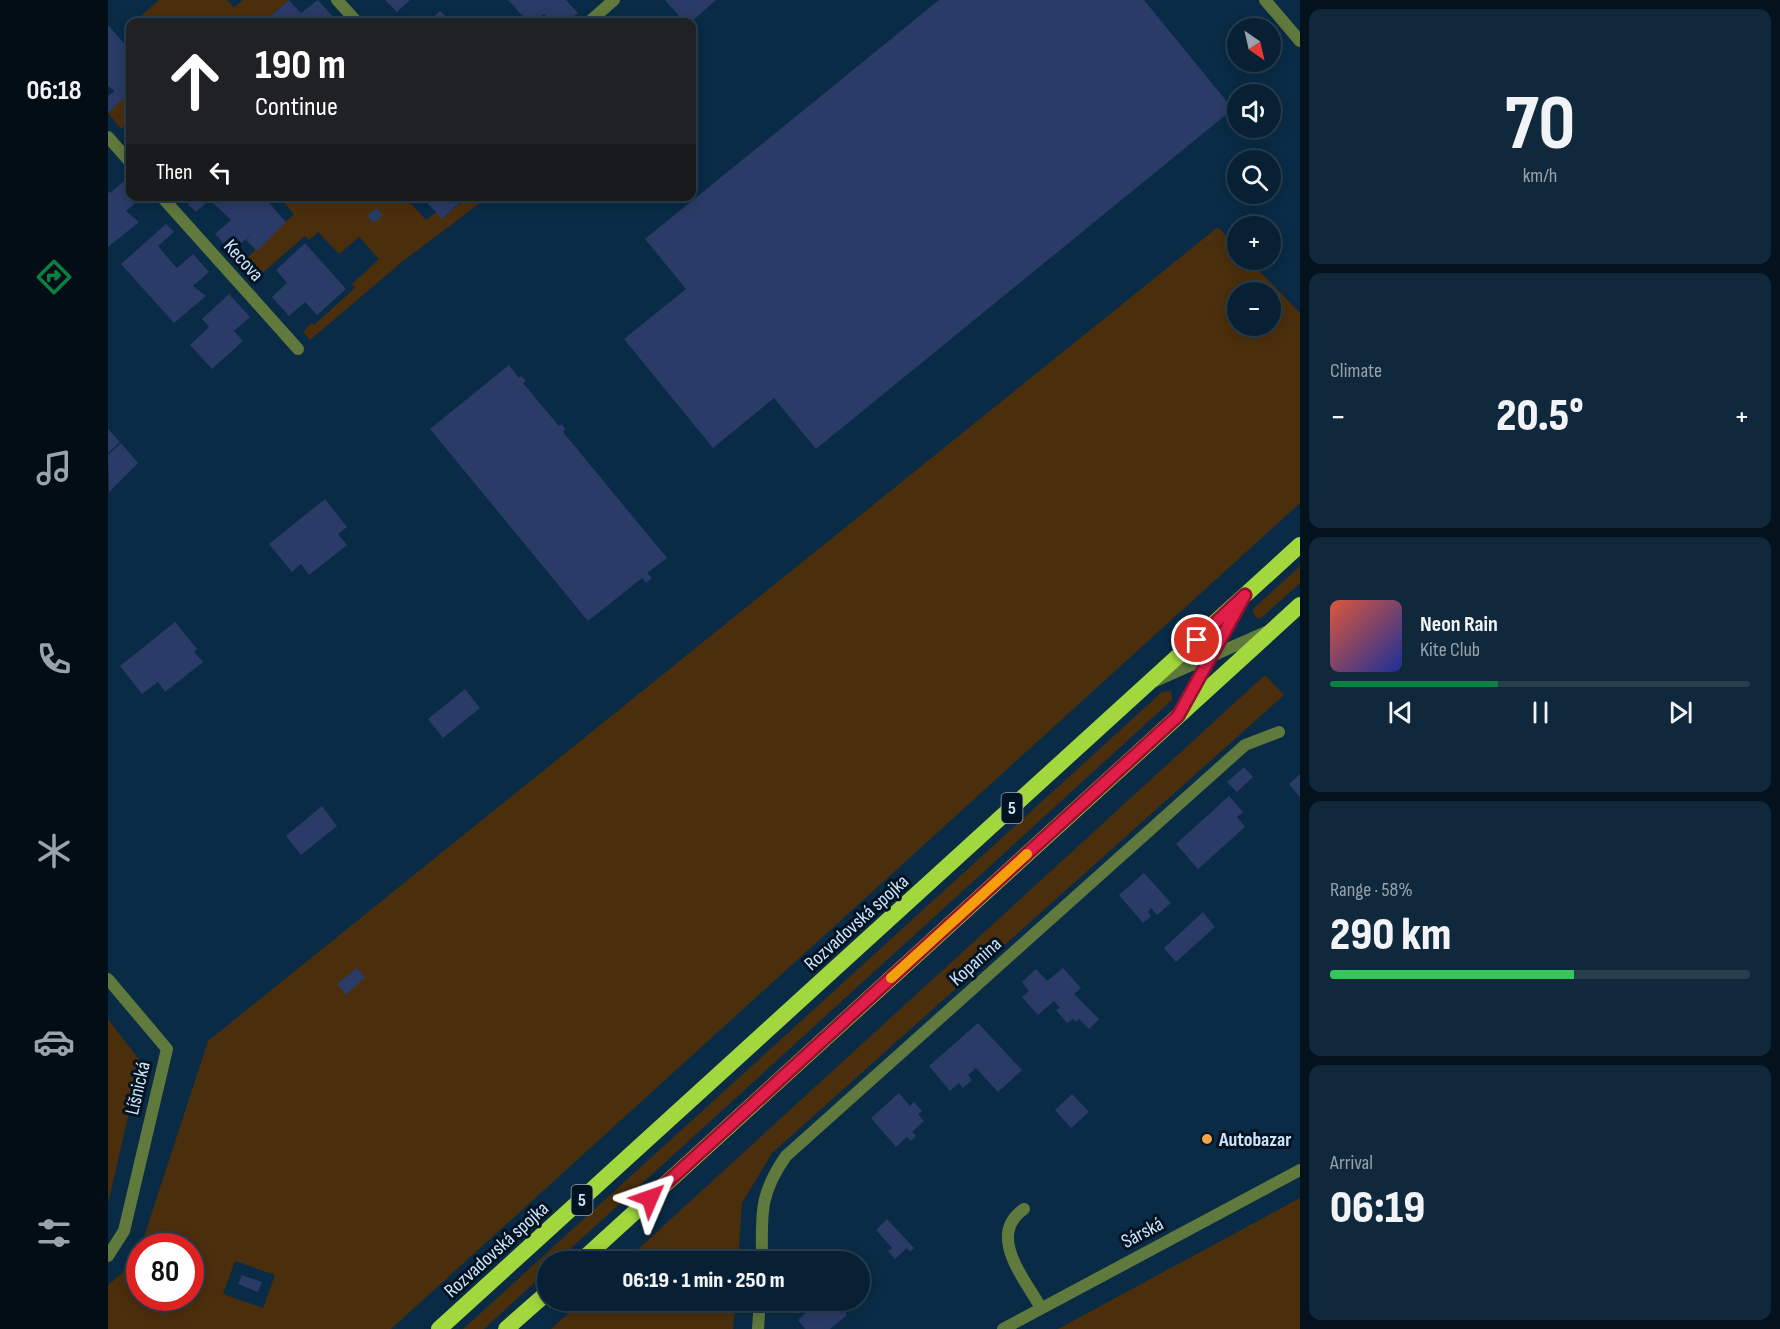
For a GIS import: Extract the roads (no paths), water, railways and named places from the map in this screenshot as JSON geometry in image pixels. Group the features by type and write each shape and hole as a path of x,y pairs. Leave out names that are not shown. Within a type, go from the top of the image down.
{"highway":[{"name":"Rozvadovská spojka","path":"439,1329 1300,545"},
{"name":"5","path":"592,1251 1300,605"},
{"path":"506,1329 537,1302"}],"street":[{"path":"336,0 353,18"},
{"path":"594,18 614,0"},
{"path":"1265,0 1300,41"},
{"path":"108,137 126,157"},
{"name":"Kecova","path":"165,201 298,349"},
{"name":"5","path":"1178,716 1245,595"},
{"name":"5","path":"1148,684 1275,628"},
{"name":"Kopanina","path":"762,1251 763,1200 771,1178 786,1156 1245,745 1279,732"},
{"name":"Líšnická","path":"108,979 166,1049 124,1232 108,1256"},
{"name":"Sárská","path":"1003,1329 1300,1170"},
{"path":"1024,1209 1007,1228 1008,1248 1041,1308"},
{"path":"758,1329 759,1311"}],"place":[{"name":"Autobazar","path":"1207,1139"}]}
